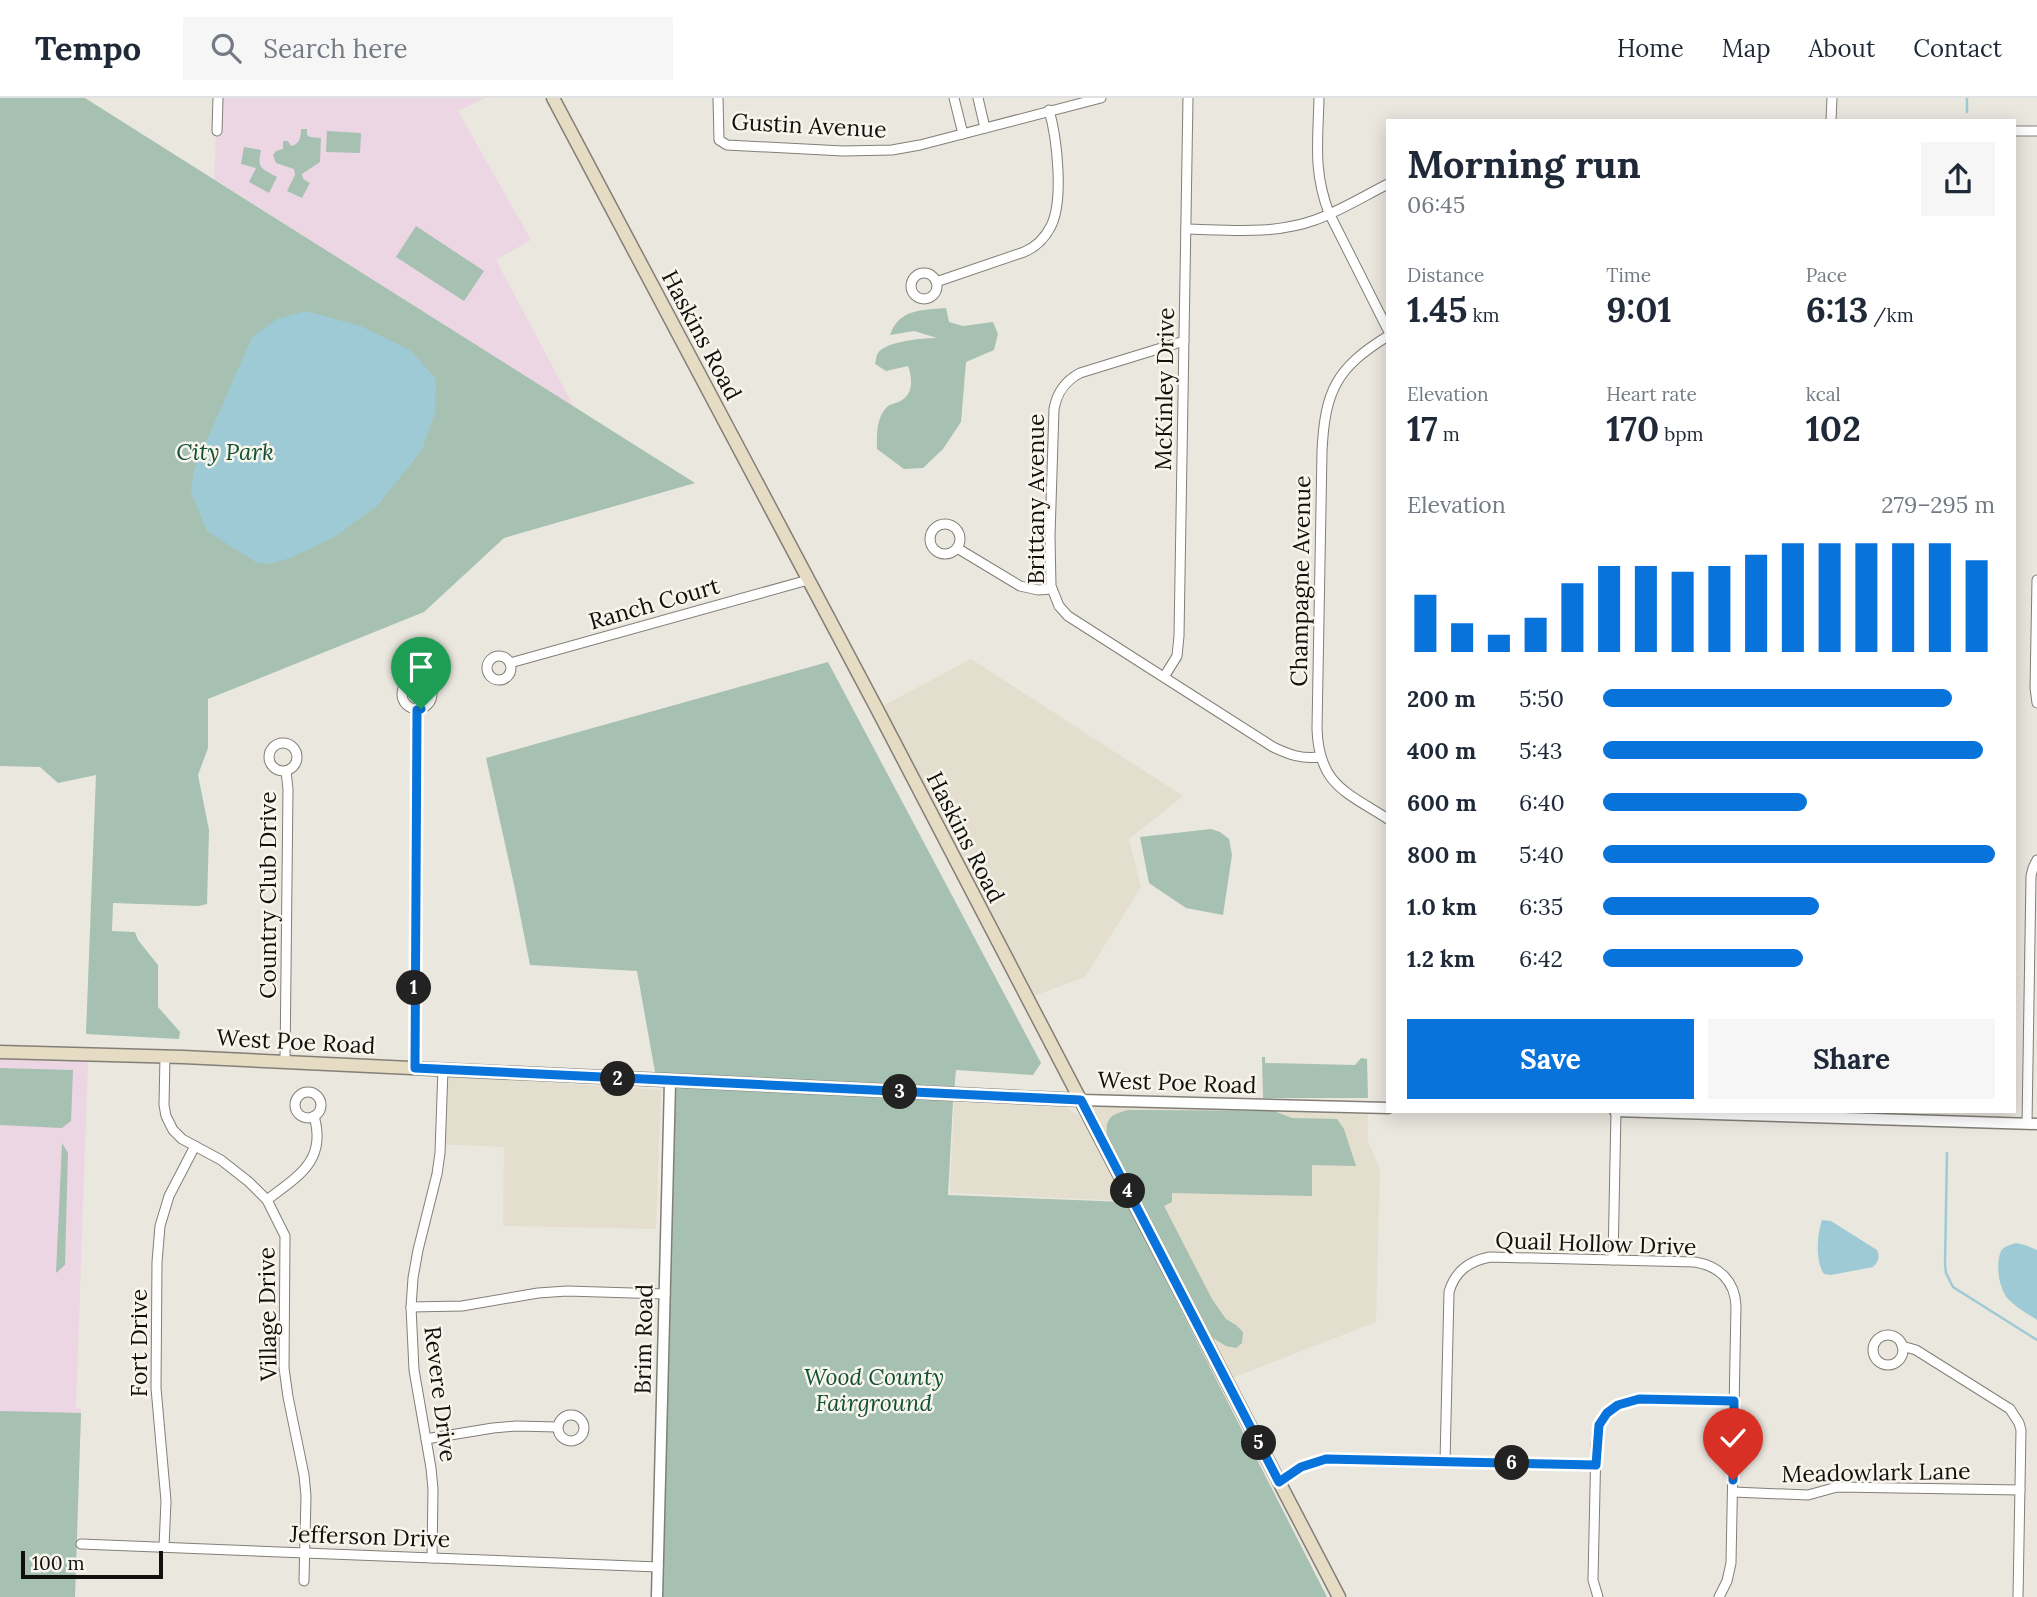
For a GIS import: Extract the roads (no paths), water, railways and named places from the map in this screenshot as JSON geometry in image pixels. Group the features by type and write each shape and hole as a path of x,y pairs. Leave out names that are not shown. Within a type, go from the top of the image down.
{"main road":[{"name":"Haskins Road","path":"553,98 1081,1100 1339,1597"},
{"name":"West Poe Road","path":"0,1052 165,1056 1081,1100"}],"street":[{"path":"217,131 218,98"},
{"name":"Gustin Avenue","path":"718,98 719,140 727,145 871,151 918,145 1101,98"},
{"path":"954,98 963,134"},
{"path":"978,98 985,128"},
{"name":"McKinley Drive","path":"1164,677 1177,656 1180,636 1188,98"},
{"path":"1319,98 1316,157 1321,189 1329,213 1386,326"},
{"path":"1831,119 1832,98"},
{"path":"936,282 1024,253 1037,245 1047,234 1056,213 1058,167 1057,142 1049,110"},
{"path":"2016,131 2037,131"},
{"path":"1186,229 1272,229 1293,226 1329,213 1386,185"},
{"name":"Champagne Avenue","path":"1386,337 1365,350 1344,370 1326,408 1322,451 1317,729 1320,757 1326,771 1343,791 1386,818"},
{"name":"Brittany Avenue","path":"1184,341 1080,373 1062,388 1054,409 1050,536 1052,589 1059,606 1068,616 1286,754 1300,758 1320,757"},
{"path":"957,548 1020,586 1038,590 1052,589"},
{"name":"Ranch Court","path":"510,663 808,580"},
{"path":"2037,580 2037,703"},
{"path":"415,1068 417,710"},
{"name":"Country Club Drive","path":"285,1062 286,771"},
{"path":"1740,1113 1863,1115 2032,1123 2031,876 2037,860"},
{"name":"Village Drive","path":"165,1056 166,1115 173,1130 182,1139 239,1172 267,1200 283,1229 286,1246 284,1368 306,1496 304,1581"},
{"name":"Revere Drive","path":"432,1558 433,1489 414,1370 411,1307 418,1250 440,1153 443,1069"},
{"name":"Brim Road","path":"657,1597 670,1082"},
{"name":"West Poe Road","path":"1081,1100 1386,1108"},
{"path":"1613,1260 1616,1113"},
{"path":"267,1200 310,1164 316,1149 317,1125 314,1116"},
{"name":"Fort Drive","path":"164,1547 166,1501 156,1377 157,1262 160,1226 169,1196 195,1146"},
{"name":"Quail Hollow Drive","path":"1445,1461 1447,1311 1451,1285 1459,1272 1471,1262 1490,1257 1695,1262 1716,1269 1727,1278 1736,1298 1731,1563 1727,1581 1718,1597"},
{"path":"411,1307 461,1306 567,1291 665,1294"},
{"path":"1902,1346 1916,1350 2010,1409 2019,1423 2018,1597"},
{"path":"1598,1597 1593,1580 1596,1465 1599,1425 1607,1413 1618,1405 1639,1399 1734,1401"},
{"path":"426,1439 493,1427 557,1427"},
{"path":"1279,1482 1301,1467 1326,1459 1596,1465"},
{"name":"Meadowlark Lane","path":"1733,1492 1808,1494 1837,1487 2020,1490"},
{"name":"Jefferson Drive","path":"81,1544 658,1567"}],"water":[{"path":"306,311 360,326 410,350 436,379 435,412 422,450 378,505 336,536 290,558 269,564 257,563 207,531 191,492 194,470 252,337 277,319"},
{"path":"1822,1220 1831,1221 1877,1250 1878,1259 1875,1265 1831,1275 1824,1274 1819,1262 1818,1248"},
{"path":"2016,1243 2037,1250 2037,1320 2009,1300 2000,1284 1998,1263 2001,1251"}],"waterway":[{"path":"1967,98 1967,112"},
{"path":"1947,1153 1946,1273 1953,1287 2037,1340"}],"park label":[{"name":"City Park","path":"225,451"},
{"name":"Wood County Fairground","path":"874,1389"}]}
